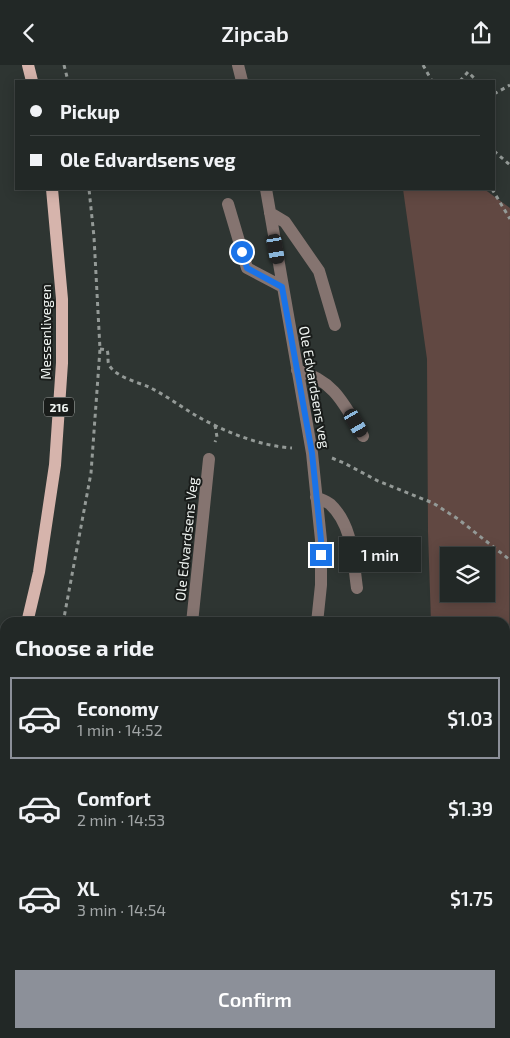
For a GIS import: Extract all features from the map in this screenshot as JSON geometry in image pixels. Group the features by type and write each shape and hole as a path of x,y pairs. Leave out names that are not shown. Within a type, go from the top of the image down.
{"main road":[{"path":"28,65 32,80"},
{"name":"Messenlivegen","path":"28,617 39,572 55,465 62,363 62,299 52,190"}],"street":[{"path":"237,66 242,80"},
{"name":"Ole Edvardsens veg","path":"266,190 312,453 321,540 321,585 318,617"},
{"path":"228,204 247,268 282,287"},
{"path":"270,213 285,222 319,271 335,325"},
{"path":"297,370 312,374 322,380 341,398 363,436"},
{"name":"Ole Edvardsens Veg","path":"193,617 209,459"},
{"path":"316,497 329,504 350,536 357,588"}],"path":[{"path":"64,65 68,80"},
{"path":"424,65 432,80"},
{"path":"461,80 468,72 476,80"},
{"path":"495,93 510,85"},
{"path":"495,152 510,165"},
{"path":"64,617 86,507 100,349 94,237 89,190"},
{"path":"493,190 510,219"},
{"path":"100,349 107,351 110,366 124,376 151,388 215,425 273,446 300,449 324,455 378,481 433,503 458,519 510,560"}],"shaded area":[{"path":"403,190 485,190 510,208 510,617 431,617 428,532 427,359"}],"route":[{"path":"242,252 247,268 282,287 312,453 321,555"}]}
